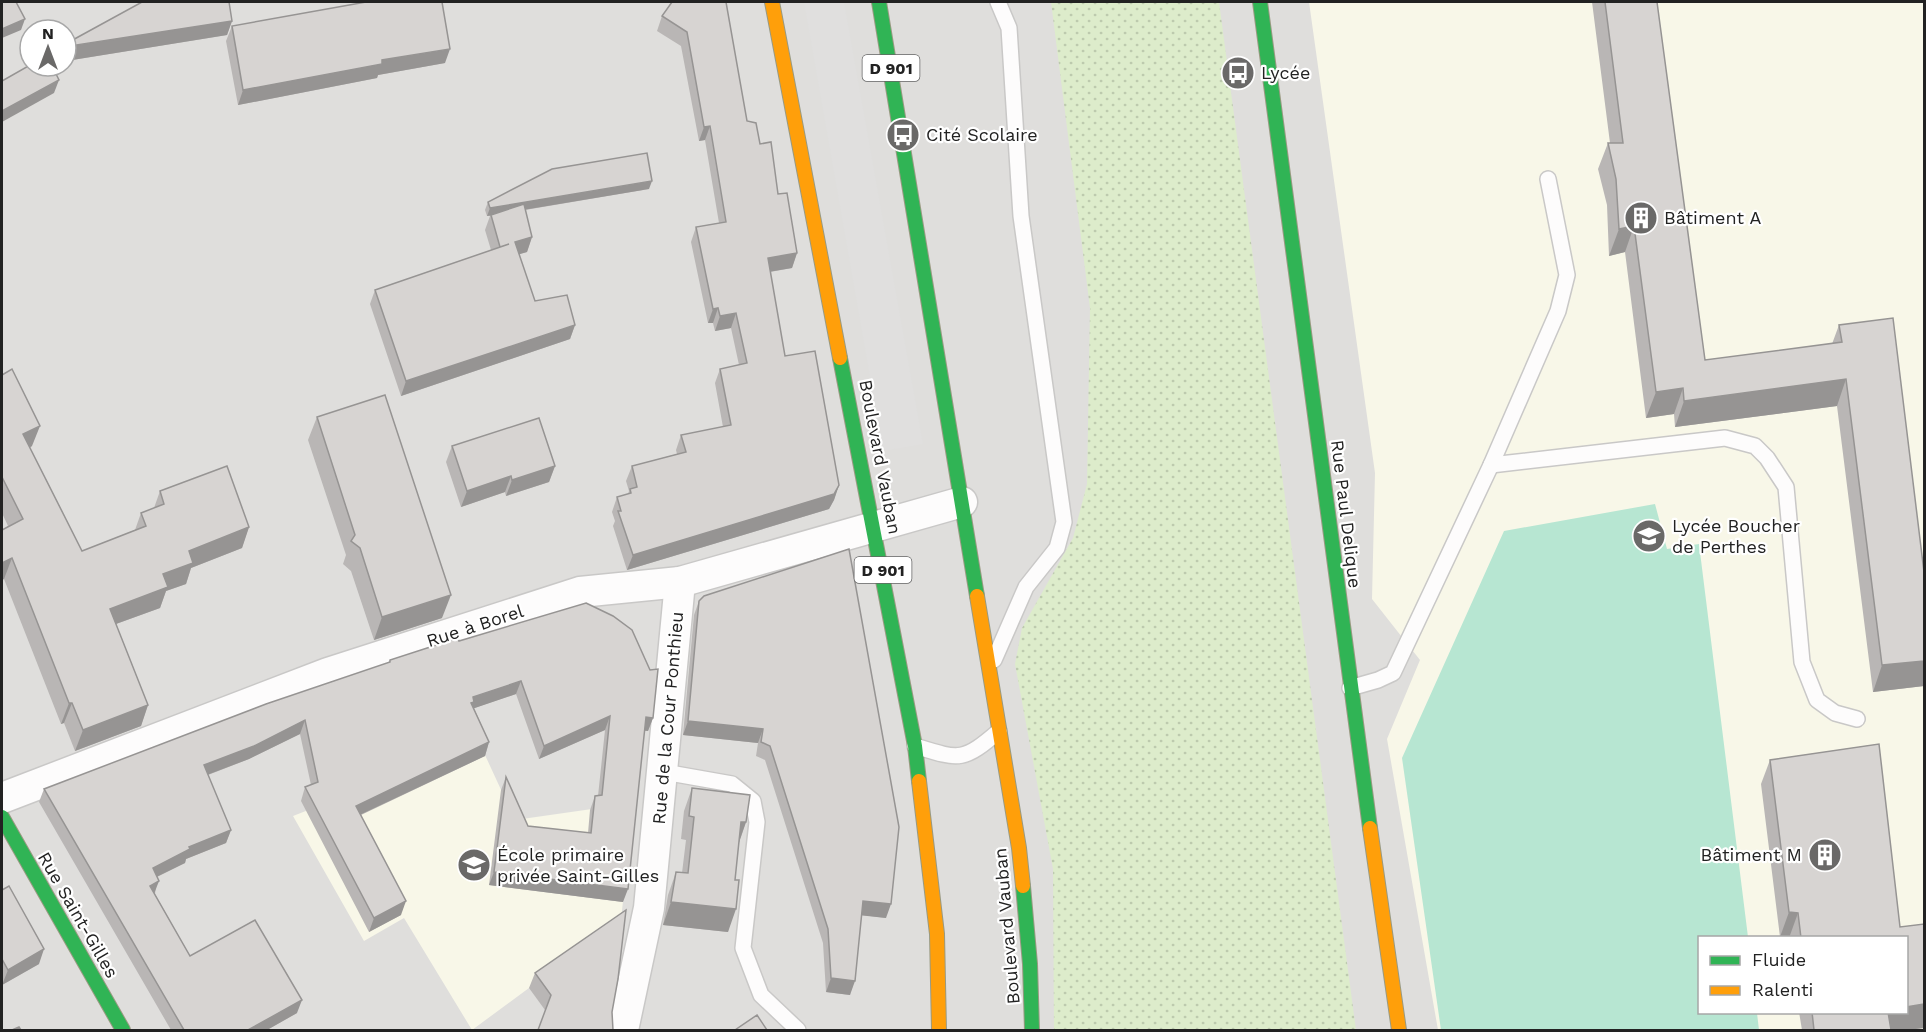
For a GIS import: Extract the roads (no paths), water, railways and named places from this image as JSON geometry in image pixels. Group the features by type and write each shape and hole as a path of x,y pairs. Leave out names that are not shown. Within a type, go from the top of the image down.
{"main road":[{"name":"Boulevard Vauban","path":"772,2 875,526 915,746 937,934 939,1030"},
{"name":"Boulevard Vauban","path":"879,2 1019,848 1030,964 1032,1030"},
{"name":"Rue Paul Delique","path":"1260,2 1350,688 1399,1030"},
{"name":"Rue Saint-Gilles","path":"2,818 123,1030"}],"street":[{"name":"Rue à Borel","path":"2,798 328,672 580,592 680,582 962,502"},
{"name":"Rue de la Cour Ponthieu","path":"623,1030 650,908 680,582"}],"lane":[{"path":"990,668 1026,587 1057,548 1064,522 1021,216 1009,28 998,2"},
{"path":"1350,688 1378,680 1393,672 1491,465 1558,311 1567,275 1548,179"},
{"path":"1491,465 1725,438 1755,446 1767,458 1786,487 1802,662 1817,700 1835,713 1857,719"},
{"path":"915,746 949,757 973,753 999,731"},
{"path":"664,772 732,784 753,801 757,822 743,948 761,995 798,1030"}],"place":[{"name":"Lycée","path":"1238,73"},
{"name":"Cité Scolaire","path":"903,135"},
{"name":"Bâtiment A","path":"1641,218"},
{"name":"Lycée Boucher de Perthes","path":"1649,536"},
{"name":"Bâtiment M","path":"1825,855"},
{"name":"École primaire privée Saint-Gilles","path":"474,865"}]}
